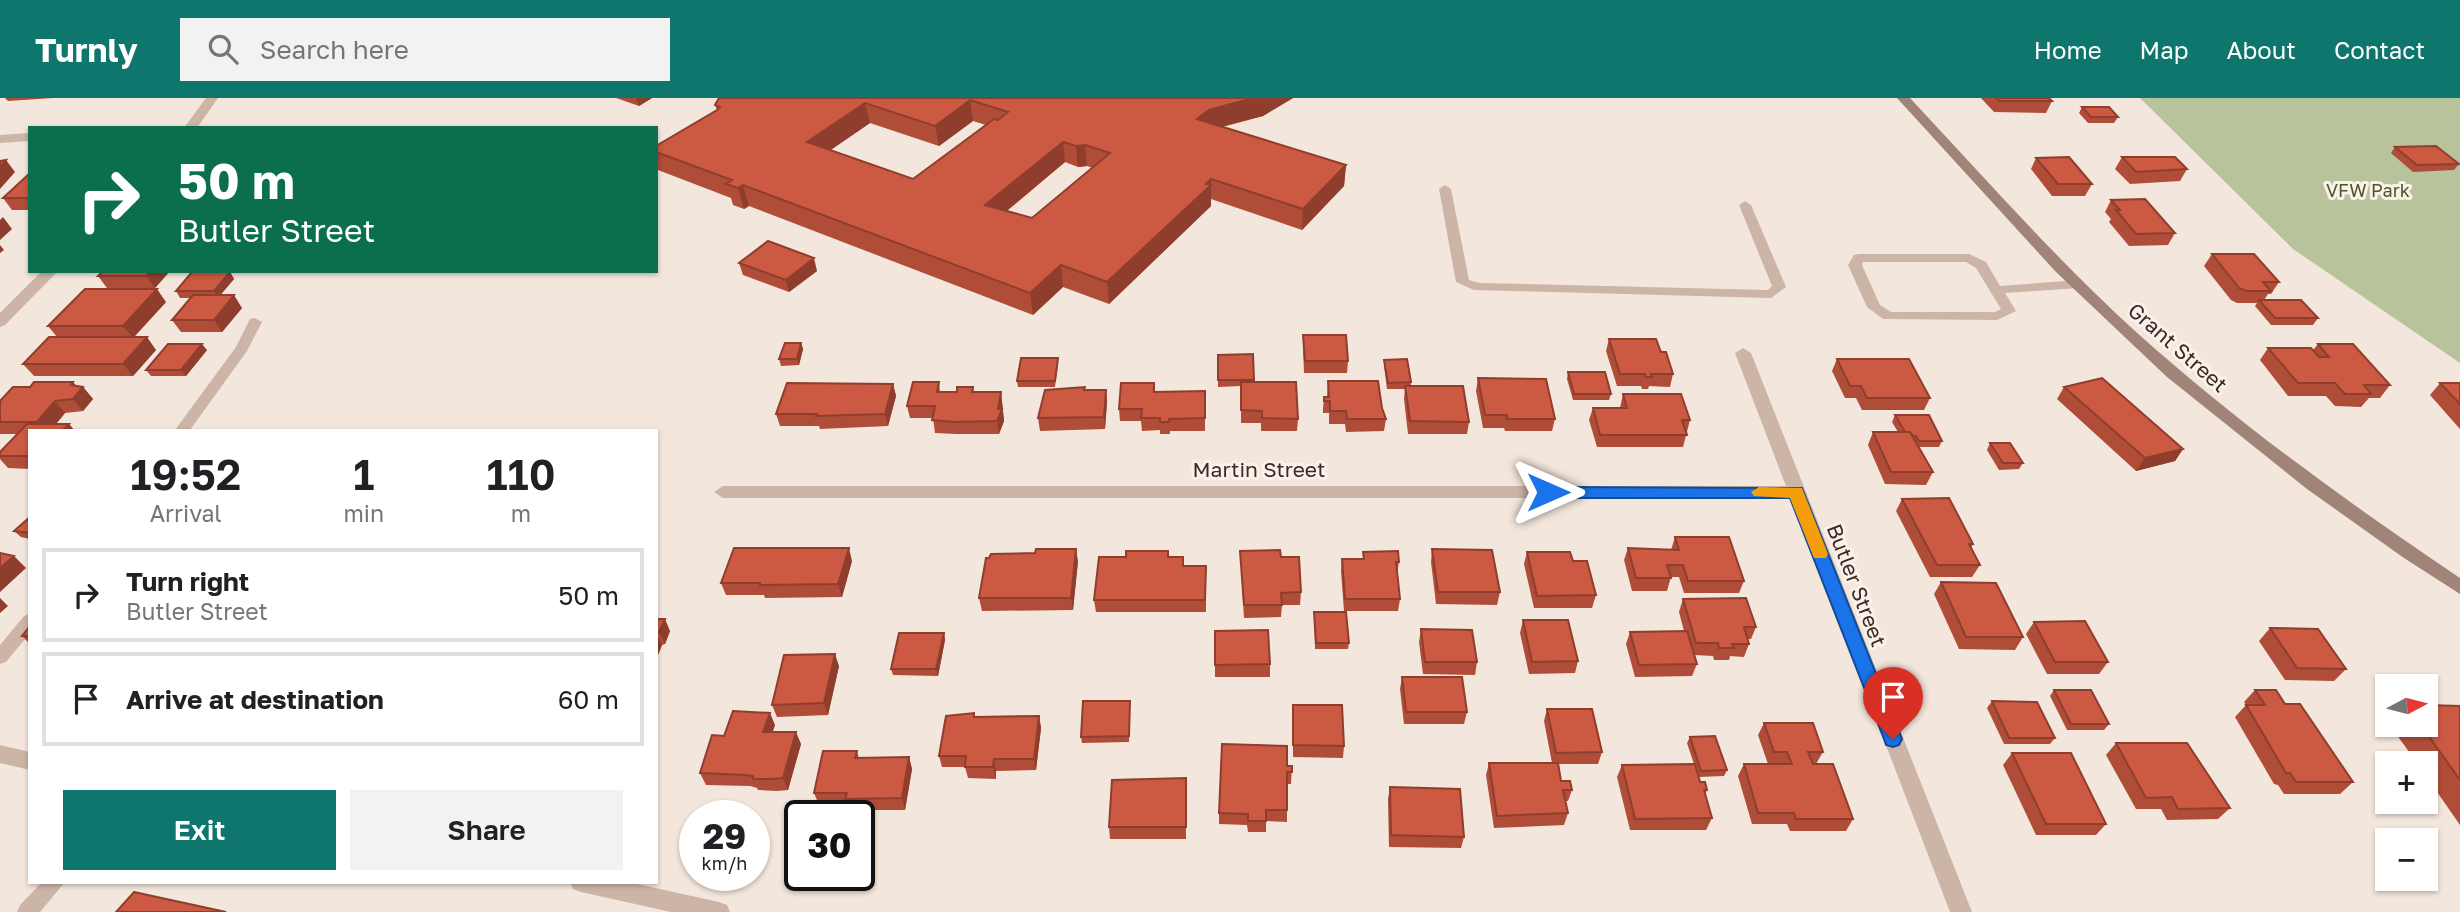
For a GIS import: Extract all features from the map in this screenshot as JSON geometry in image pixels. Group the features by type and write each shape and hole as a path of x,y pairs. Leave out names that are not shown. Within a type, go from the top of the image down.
{"street":[{"path":"191,126 212,98"},
{"name":"Grant Street","path":"1903,98 2078,284 2179,377 2272,453 2384,536 2460,587"},
{"path":"0,139 28,137"},
{"path":"0,322 49,273"},
{"name":"Butler Street","path":"1743,353 1961,912"},
{"name":"Martin Street","path":"723,492 1796,492"},
{"path":"0,754 28,761"},
{"path":"590,884 719,912"}],"lane":[{"path":"1445,190 1463,282 1479,287 1771,294 1779,287 1745,205"},
{"path":"1859,258 1969,258 1981,265 1996,290 2009,311 1997,316 1888,316 1874,307 1855,265 1859,258"},
{"path":"1996,290 2078,284"},
{"path":"183,429 235,358 255,322"},
{"path":"0,657 28,623"},
{"path":"27,912 53,884"}],"green space":[{"name":"VFW Park","path":"2140,98 2460,98 2460,363 2293,249"}],"building":[{"path":"719,98 1253,98 1209,110 1197,119 1346,165 1303,209 1211,179 1206,184 1211,185 1107,282 1061,265 1030,293 743,185 738,188 726,184 732,180 658,153 658,145 720,107 715,105","holes":["970,100 1008,112 998,120 994,119 913,179 807,142 865,103 935,126","1063,142 1076,146 1085,145 1110,153 1032,218 985,205"]},
{"path":"1996,98 2049,98 2052,101 1999,101"},
{"path":"2082,107 2109,107 2118,117 2091,117"},
{"path":"2436,146 2459,164 2417,165 2395,147"},
{"path":"2069,157 2092,184 2058,184 2036,158"},
{"path":"2122,157 2175,157 2187,169 2136,172"},
{"path":"28,175 28,198 3,198"},
{"path":"2145,199 2175,233 2136,234 2111,200"},
{"path":"768,241 814,258 786,280 739,263"},
{"path":"2212,254 2254,254 2279,282 2263,282 2271,291 2246,291 2239,288"},
{"path":"101,273 149,273 146,276 98,276"},
{"path":"191,273 229,273 214,291 176,291"},
{"path":"85,289 157,289 123,326 48,326"},
{"path":"193,295 234,295 214,320 172,320"},
{"path":"2259,300 2301,300 2318,318 2275,318"},
{"path":"1303,335 1346,335 1348,361 1305,361"},
{"path":"49,337 147,337 123,364 23,364"},
{"path":"1609,339 1656,339 1661,352 1666,352 1673,374 1651,374 1652,377 1646,377 1645,374 1620,374"},
{"path":"785,343 801,343 797,359 779,359"},
{"path":"168,344 202,344 181,370 146,370"},
{"path":"2318,344 2353,344 2390,385 2364,385 2371,394 2345,394 2335,383 2298,383 2268,348 2311,348 2319,357 2329,357"},
{"path":"1253,354 1254,380 1218,380 1218,355"},
{"path":"1021,358 1058,358 1055,381 1017,381"},
{"path":"1407,359 1411,382 1388,383 1384,360"},
{"path":"1837,359 1909,359 1930,398 1867,398 1861,386 1850,386"},
{"path":"1568,372 1605,372 1611,394 1574,394"},
{"path":"1478,378 1546,379 1555,419 1507,419 1507,415 1485,415"},
{"path":"2102,378 2183,449 2145,458 2064,387"},
{"path":"1328,381 1378,381 1386,419 1347,419 1346,411 1330,411 1330,401 1324,401 1324,397 1329,397"},
{"path":"34,382 73,382 71,385 83,387 73,399 55,401 37,422 0,422 0,401 13,387 30,387"},
{"path":"913,382 939,382 937,392 957,392 957,387 973,387 972,392 1001,392 998,409 1002,409 997,421 932,420 935,406 907,406"},
{"path":"1241,382 1296,382 1298,419 1262,418 1262,411 1241,410"},
{"path":"787,383 893,384 885,414 776,414"},
{"path":"1121,383 1154,383 1154,392 1205,391 1205,418 1169,419 1169,422 1160,422 1160,418 1141,418 1142,409 1119,409"},
{"path":"2440,383 2460,383 2460,404"},
{"path":"1405,386 1463,386 1469,422 1410,421"},
{"path":"1085,387 1084,390 1106,390 1104,417 1038,418 1045,390"},
{"path":"1623,394 1681,394 1690,420 1682,420 1687,435 1600,435 1593,408 1627,408"},
{"path":"1895,415 1929,415 1942,441 1919,441 1910,432 1905,432"},
{"path":"27,424 69,424 64,429 28,429 28,456 0,456 0,452"},
{"path":"1873,432 1910,432 1933,472 1891,472"},
{"path":"1990,443 2010,443 2023,463 2003,463"},
{"path":"1949,498 1973,544 1969,544 1980,565 1937,565 1902,499"},
{"path":"28,519 28,533 14,531"},
{"path":"1675,537 1729,537 1744,581 1688,581 1683,565 1667,565 1671,578 1636,578 1628,548 1679,550"},
{"path":"734,548 849,548 838,584 721,583"},
{"path":"1036,549 1076,549 1071,598 979,598 986,558 991,554 1035,553"},
{"path":"1432,549 1492,550 1500,592 1438,592"},
{"path":"1280,550 1281,557 1299,557 1301,592 1281,593 1282,605 1244,605 1240,551"},
{"path":"1126,551 1168,551 1168,557 1183,557 1183,566 1206,566 1205,600 1094,600 1099,557 1126,557"},
{"path":"1398,551 1399,562 1396,562 1400,599 1345,599 1342,559 1364,559 1363,552"},
{"path":"1527,552 1570,552 1573,561 1587,561 1596,595 1537,596"},
{"path":"0,553 14,556 0,568"},
{"path":"1941,582 1996,583 2023,637 1966,637"},
{"path":"1746,598 1756,627 1744,627 1749,644 1732,644 1734,648 1719,648 1718,643 1696,643 1683,599"},
{"path":"1314,612 1346,612 1349,643 1316,643"},
{"path":"658,619 665,619 659,632"},
{"path":"1523,620 1568,620 1578,661 1532,662"},
{"path":"2085,621 2108,662 2055,662 2034,622"},
{"path":"2270,628 2318,629 2346,669 2297,668"},
{"path":"1421,629 1472,630 1477,662 1425,662"},
{"path":"1268,630 1270,664 1215,665 1215,631"},
{"path":"1687,631 1697,664 1639,665 1630,632"},
{"path":"899,633 944,633 936,669 891,669"},
{"path":"835,654 824,703 772,705 784,655"},
{"path":"1402,677 1462,677 1467,712 1406,712"},
{"path":"2054,690 2091,690 2109,724 2071,724"},
{"path":"2255,690 2276,690 2285,704 2300,704 2353,782 2296,782 2290,773 2286,773 2246,705 2265,705"},
{"path":"1083,701 1130,701 1129,736 1081,737"},
{"path":"1992,701 2037,702 2055,738 2009,738"},
{"path":"1293,705 1342,705 1344,746 1293,745"},
{"path":"2438,705 2460,706 2460,780 2429,737 2438,737"},
{"path":"1547,709 1592,709 1602,752 1556,753"},
{"path":"733,711 770,713 763,732 796,732 783,778 753,779 753,776 745,775 700,773 712,735 724,736"},
{"path":"974,713 974,717 1039,716 1034,759 994,759 993,767 965,767 966,756 939,756 946,716"},
{"path":"1764,723 1813,723 1823,752 1808,752 1813,764 1833,764 1853,819 1796,819 1794,813 1758,813 1744,764 1792,764 1787,752 1774,752"},
{"path":"1715,736 1727,770 1701,771 1690,737"},
{"path":"2116,743 2187,743 2230,808 2178,809 2172,797 2146,798"},
{"path":"1222,744 1287,746 1287,766 1292,766 1292,772 1287,772 1287,810 1266,810 1266,821 1248,821 1248,814 1219,813"},
{"path":"823,751 857,751 855,758 909,757 902,798 845,799 847,793 814,793"},
{"path":"2012,753 2071,753 2106,824 2046,824"},
{"path":"1489,763 1558,763 1561,781 1570,781 1572,790 1563,790 1568,813 1497,816"},
{"path":"1695,764 1700,782 1705,782 1707,790 1704,790 1712,818 1635,819 1622,765"},
{"path":"1186,778 1186,827 1109,827 1112,780"},
{"path":"1390,787 1460,789 1464,837 1391,835"},
{"path":"134,892 226,912 116,912"}],"slow traffic":[{"path":"1759,492 1796,492 1820,554"}],"route":[{"path":"1548,492 1796,492 1893,739"}]}
